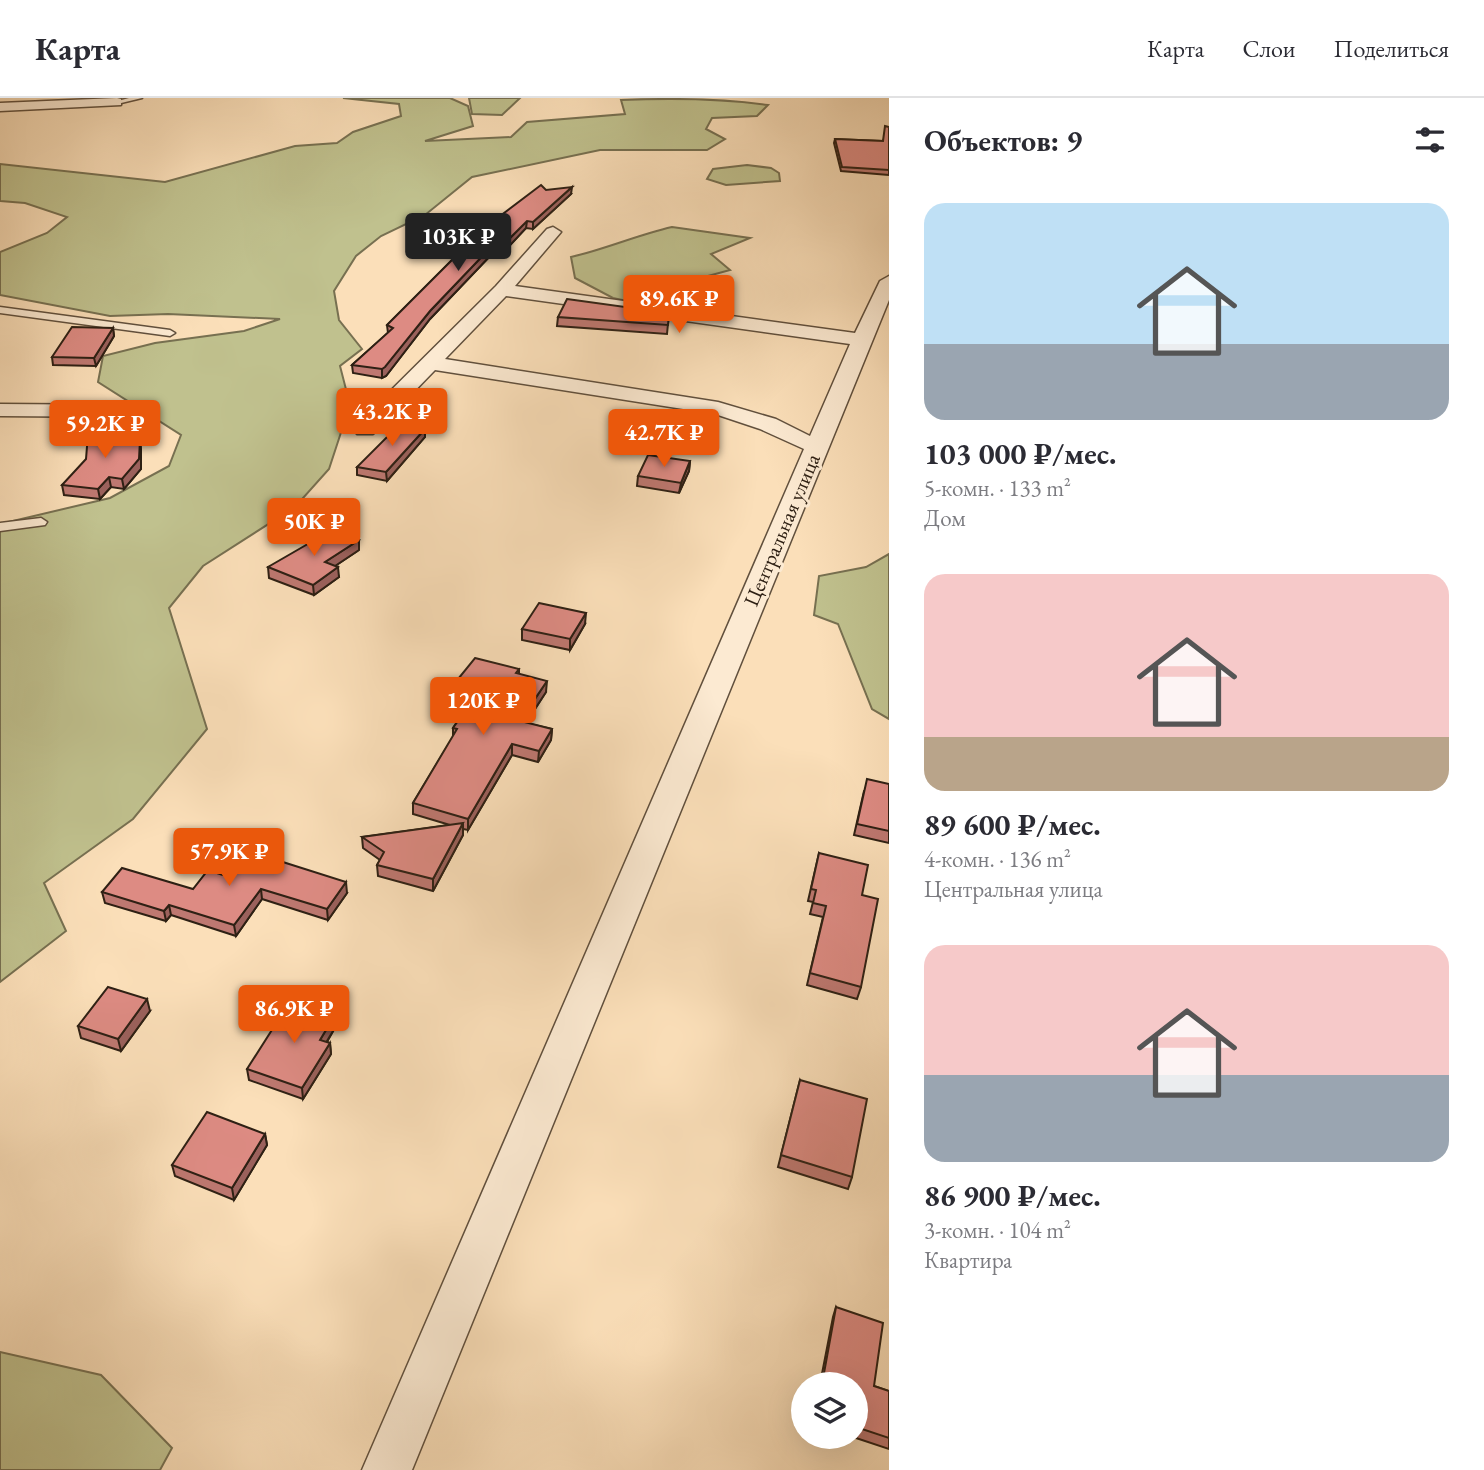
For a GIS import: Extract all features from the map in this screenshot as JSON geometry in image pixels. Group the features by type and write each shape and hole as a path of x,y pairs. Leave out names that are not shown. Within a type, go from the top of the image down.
{"street":[{"path":"0,107 117,102"},
{"path":"365,429 502,290 553,232"},
{"name":"Центральная улица","path":"387,1470 889,281"},
{"path":"502,290 862,340"},
{"path":"431,363 718,408 768,424 817,447"},
{"path":"0,410 130,411"}],"lane":[{"path":"117,102 139,98"},
{"path":"0,310 170,333"},
{"path":"0,527 41,522"}],"green space":[{"path":"343,98 450,98 468,106 473,126 425,141 511,137 527,122 625,114 621,100 694,99 768,105 757,116 712,118 706,129 725,139 707,150 600,150 472,177 425,215 381,236 356,256 334,291 339,320 362,349 340,366 350,405 329,469 295,507 203,566 169,608 207,729 133,819 44,883 66,931 0,982 0,524 110,498 169,466 181,435 98,382 103,356 155,343 244,331 280,319 168,314 110,316 0,295 0,252 47,233 67,217 25,203 0,201 0,164 165,182 295,146 337,143 353,132 401,116 399,104"},
{"path":"469,98 520,98 502,115 472,114"},
{"path":"747,165 771,168 779,173 780,181 726,185 707,179 713,169"},
{"path":"672,227 750,238 711,254 730,270 693,280 720,295 707,305 655,307 613,298 575,278 571,257"},
{"path":"889,554 889,719 872,709 838,624 814,615 819,576 866,567"},
{"path":"0,1352 101,1375 172,1448 160,1470 0,1470"}],"building":[{"path":"885,126 889,127 889,170 842,167 835,139 883,141"},
{"path":"541,185 546,190 572,187 533,222 527,221 500,248 491,247 430,311 385,367 382,369 352,365 393,328 387,325 467,245 463,244"},
{"path":"567,299 669,313 668,325 558,317"},
{"path":"72,327 113,328 94,358 52,357"},
{"path":"400,424 425,429 386,472 357,467"},
{"path":"126,431 126,441 140,440 139,459 122,479 109,477 98,489 62,485 86,459 88,434"},
{"path":"648,455 690,461 681,483 638,476"},
{"path":"332,530 359,540 325,562 338,567 313,585 268,567"},
{"path":"539,603 586,613 570,639 522,629"},
{"path":"475,658 519,669 516,673 547,681 520,721 552,729 539,751 512,744 468,819 413,803 457,729 453,728 479,691 454,684"},
{"path":"867,779 889,784 889,831 857,824"},
{"path":"463,823 433,879 377,865 384,852 362,837"},
{"path":"248,851 346,882 327,909 261,889 234,925 169,905 164,911 102,892 122,868 193,889 208,870 223,875"},
{"path":"819,853 868,865 862,895 878,899 861,987 810,973 826,906 813,903 816,890 811,889"},
{"path":"108,987 147,999 118,1039 78,1026"},
{"path":"291,1000 335,1015 320,1040 330,1043 302,1088 247,1069"},
{"path":"800,1080 867,1099 852,1177 781,1155"},
{"path":"207,1112 265,1134 232,1188 172,1165"},
{"path":"836,1307 883,1323 874,1386 889,1391 889,1438 868,1431 868,1372 824,1372"}]}
